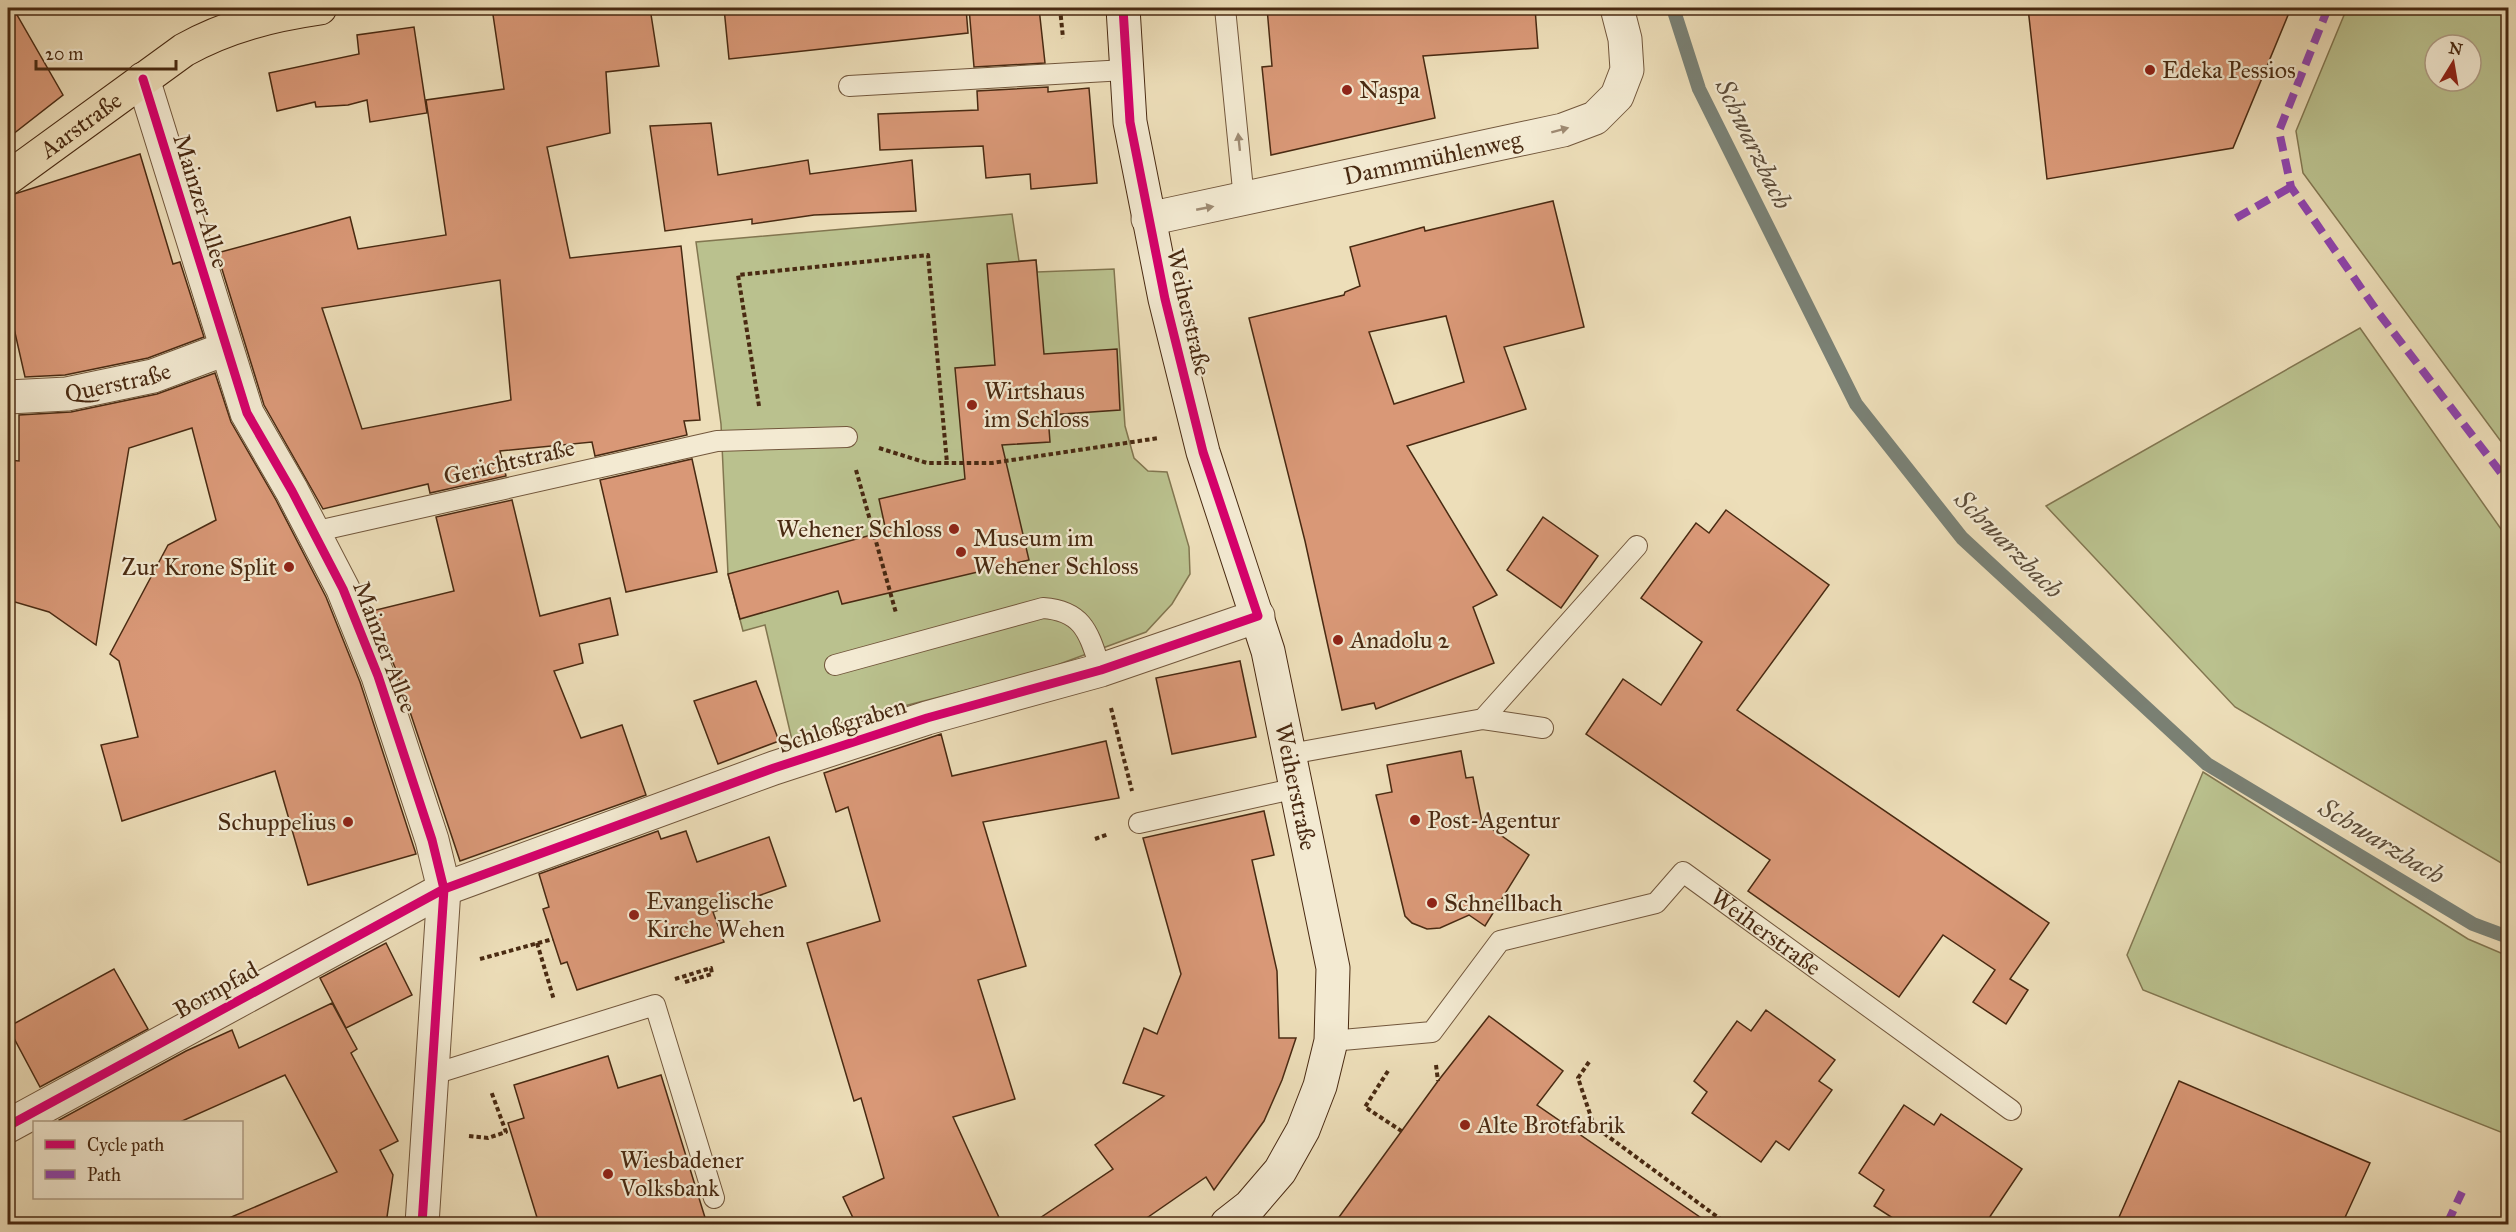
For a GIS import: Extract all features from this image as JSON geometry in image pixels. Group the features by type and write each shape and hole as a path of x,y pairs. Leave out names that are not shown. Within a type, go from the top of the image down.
{"main road":[{"name":"Aarstraße","path":"11,168 184,50 214,34 240,16 320,8"}],"street":[{"name":"Weiherstraße","path":"1123,8 1125,70 1130,122 1148,219 1198,432 1258,616 1290,754 1331,951 1334,994 1330,1041 1320,1086 1303,1130 1280,1171 1250,1206 1227,1224"},
{"name":"Dammmühlenweg","path":"1148,219 1563,130 1595,118 1617,96 1627,70 1625,39 1617,8"},
{"name":"Mainzer Allee","path":"143,79 225,349 247,413 343,589 378,676 432,840 444,889 434,1074 422,1224"},
{"name":"Querstraße","path":"8,397 66,394 153,376 225,349"},
{"name":"Schloßgraben","path":"444,889 774,768 927,718 1101,670 1258,616"},
{"name":"Bornpfad","path":"8,1126 444,889"}],"lane":[{"path":"1225,8 1245,200"},
{"path":"849,86 1125,70"},
{"name":"Gerichtstraße","path":"312,532 717,441 847,437"},
{"path":"1483,719 1637,546"},
{"path":"835,665 1043,609 1060,609 1077,619 1089,634 1101,670"},
{"path":"1290,754 1483,719 1542,728"},
{"path":"1139,823 1297,788"},
{"name":"Weiherstraße","path":"1330,1041 1432,1032 1500,941 1656,903 1683,872 2011,1110"},
{"path":"434,1074 655,1005 714,1198"}],"path":[{"path":"765,440 738,275 928,255 947,463"},
{"path":"847,437 927,463 992,463 1198,432"},
{"path":"847,437 904,645"},
{"path":"1101,670 1126,768"},
{"path":"439,971 553,939"},
{"path":"537,943 564,1035"},
{"path":"1589,1062 1578,1078 1594,1126 1727,1224"},
{"path":"1391,1067 1365,1107 1403,1132"},
{"path":"430,1132 488,1138 506,1132 489,1084"}],"green space":[{"path":"2347,8 2508,8 2508,451 2303,173 2296,131"},
{"path":"1012,214 1019,261 1036,260 1037,272 1114,269 1125,426 1134,458 1148,471 1167,472 1189,547 1190,574 1172,604 1146,632 1038,672 849,720 792,740 765,625 743,631 728,574 721,424 696,242"},
{"path":"2360,328 2508,539 2508,867 2235,707 2046,506"},
{"path":"2203,772 2468,939 2508,956 2508,1135 2143,990 2127,955"}],"building":[{"path":"8,8 13,8 63,95 8,138"},
{"path":"492,8 650,8 659,66 606,72 610,133 547,147 570,258 681,246 700,420 684,421 687,435 595,456 592,442 500,451 506,476 430,493 428,484 323,509 264,405 217,253 350,217 358,249 446,235 426,100 504,89","holes":["500,280 511,400 362,429 322,308"]},
{"path":"724,8 966,8 968,33 729,59"},
{"path":"969,8 1039,8 1045,63 974,67"},
{"path":"1267,8 1535,8 1538,48 1423,56 1435,118 1271,155 1262,67 1272,66"},
{"name":"Edeka Pessios","path":"2028,8 2291,8 2233,148 2047,179"},
{"path":"414,27 427,113 370,122 367,100 348,105 316,107 315,102 277,111 269,73 359,54 357,35"},
{"path":"1048,87 1048,92 1089,88 1097,183 1031,189 1030,174 986,178 983,146 880,150 878,114 978,110 977,91"},
{"path":"711,123 718,175 808,160 810,174 912,160 916,211 814,215 752,224 752,219 665,231 650,126"},
{"path":"140,154 173,264 180,262 204,337 148,358 65,375 25,377 8,302 8,196"},
{"path":"1553,201 1584,327 1504,347 1526,409 1407,446 1497,595 1473,607 1494,663 1376,709 1374,703 1342,710 1305,541 1249,318 1344,295 1345,292 1360,286 1350,247 1424,227 1425,231","holes":["1446,316 1464,382 1394,404 1369,332"]},
{"path":"1036,260 1044,354 1117,349 1120,410 1048,415 1050,442 1002,445 1029,560 842,604 838,591 740,619 728,574 886,531 879,499 965,479 955,368 995,365 987,264"},
{"path":"215,373 231,422 276,500 326,597 360,682 416,854 308,885 275,771 122,821 101,745 138,737 119,661 110,654 168,545 216,520 192,428 129,448 96,645 49,612 8,600 8,460 19,461 19,415 71,412 157,394"},
{"path":"692,459 717,572 626,592 600,480"},
{"path":"512,500 540,616 610,598 618,635 579,644 583,663 554,671 581,738 622,725 646,795 460,861 396,670 372,611 454,591 436,517"},
{"path":"1726,510 1829,585 1737,710 2049,923 2010,979 2028,990 2006,1024 1973,1002 1995,970 1943,935 1899,997 1748,891 1770,860 1586,734 1623,679 1661,705 1702,642 1641,598 1696,523 1709,533"},
{"path":"1543,517 1598,556 1561,608 1507,570"},
{"path":"1240,661 1256,737 1172,754 1156,678"},
{"path":"756,681 779,741 718,764 694,701"},
{"path":"941,734 952,776 1106,741 1119,798 983,822 1026,966 978,980 1015,1099 953,1117 1002,1224 856,1224 843,1197 884,1178 861,1098 854,1101 807,943 880,921 848,807 836,812 824,773"},
{"path":"1461,751 1466,778 1473,777 1482,822 1529,855 1485,926 1469,915 1440,928 1427,929 1412,923 1405,916 1376,795 1392,792 1387,765"},
{"path":"1264,811 1274,855 1252,860 1277,971 1279,1038 1296,1038 1282,1080 1264,1121 1214,1190 1206,1177 1138,1224 1031,1224 1113,1169 1095,1145 1164,1096 1123,1083 1144,1028 1157,1034 1181,974 1143,838"},
{"name":"Evangelische Kirche Wehen","path":"658,831 661,839 686,831 697,862 769,837 786,886 713,912 724,942 577,990 567,962 561,964 543,909 549,907 539,874"},
{"path":"386,943 412,995 346,1028 320,978"},
{"path":"114,969 148,1029 40,1087 8,1027"},
{"path":"332,1003 357,1049 351,1053 398,1141 380,1150 393,1175 386,1224 215,1224 337,1172 285,1075 182,1121 59,1120 186,1051 232,1030 239,1048"},
{"path":"1766,1010 1835,1060 1819,1081 1832,1090 1789,1150 1776,1141 1761,1162 1692,1113 1707,1092 1694,1081 1737,1021 1751,1031"},
{"path":"1489,1016 1563,1071 1537,1105 1710,1224 1334,1224 1438,1081"},
{"name":"Wiesbadener Volksbank","path":"608,1056 618,1088 661,1075 707,1224 539,1224 508,1123 524,1118 514,1085"},
{"path":"2179,1081 2370,1163 2342,1224 2116,1224"},
{"path":"1904,1105 1934,1125 1941,1114 2022,1169 1985,1224 1902,1224 1874,1206 1884,1190 1859,1173"}],"waterway":[{"name":"Schwarzbach","path":"1673,8 1699,89 1856,404 1962,538 2207,764 2473,924 2508,937"}],"marked path":[{"path":"2328,8 2279,131 2291,187 2377,311 2508,482"},
{"path":"2236,218 2291,187"},
{"path":"2447,1224 2462,1192"}],"cycle path":[{"path":"8,1126 444,889 774,768 927,718 1101,670 1258,616 1203,452 1165,299 1130,122 1123,8"},
{"path":"143,79 247,413 292,491 343,589 378,676 432,840 444,889 422,1224"}],"place":[{"name":"Edeka Pessios","path":"2150,70"},
{"name":"Naspa","path":"1347,90"},
{"name":"Wirtshaus im Schloss","path":"972,405"},
{"name":"Wehener Schloss","path":"954,529"},
{"name":"Museum im Wehener Schloss","path":"961,552"},
{"name":"Zur Krone Split","path":"289,567"},
{"name":"Anadolu 2","path":"1338,640"},
{"name":"Post-Agentur","path":"1415,820"},
{"name":"Schuppelius","path":"348,822"},
{"name":"Schnellbach","path":"1432,903"},
{"name":"Evangelische Kirche Wehen","path":"634,915"},
{"name":"Alte Brotfabrik","path":"1465,1125"},
{"name":"Wiesbadener Volksbank","path":"608,1174"}]}
